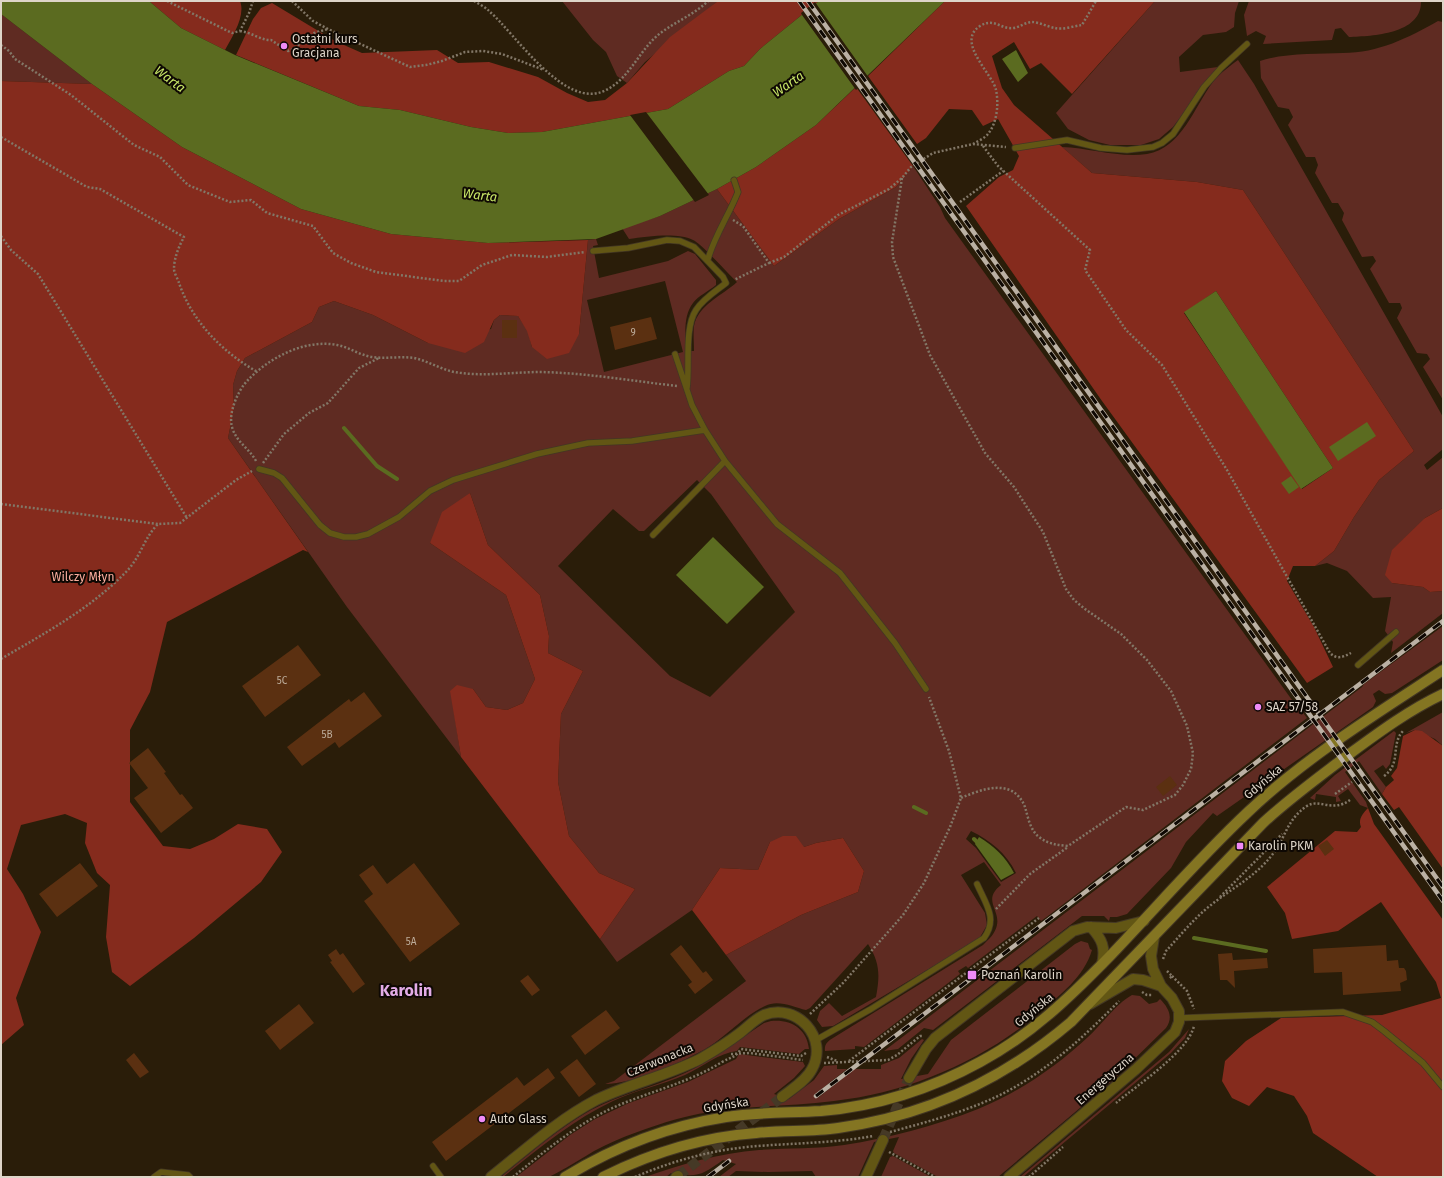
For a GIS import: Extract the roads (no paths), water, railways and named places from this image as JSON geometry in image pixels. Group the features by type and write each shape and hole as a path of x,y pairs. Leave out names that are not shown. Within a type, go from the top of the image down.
{"main road":[{"name":"Gdyńska","path":"565,1177 596,1159 627,1145 681,1127 736,1115 816,1111 851,1107 895,1097 938,1082 980,1063 1019,1038 1064,1003 1229,831 1268,794 1326,749 1443,670"},
{"path":"603,1177 656,1154 711,1139 756,1133 836,1128 880,1120 923,1109 974,1088 1012,1066 1048,1041 1089,1005 1263,823 1287,802 1368,740 1426,702 1443,694"}],"street":[{"path":"910,1078 926,1049 936,1038 1073,931 1091,927 1116,928 1144,921"},
{"path":"1091,927 1101,938 1103,943 1104,956 1102,964"},
{"path":"1154,937 1151,963 1161,986 1175,1002 1180,1018"},
{"path":"1089,1005 1133,979 1143,980 1161,986"},
{"name":"Czerwonacka","path":"491,1177 549,1131 581,1109 612,1093 661,1076 695,1061 722,1046 764,1015 784,1013 803,1021 811,1030 816,1040"},
{"name":"Energetyczna","path":"1009,1177 1152,1055 1175,1032 1180,1018"},
{"path":"782,1097 806,1078 812,1069 817,1055 816,1040"},
{"path":"866,1177 883,1140"}],"lane":[{"path":"1015,148 1067,140 1101,148 1127,150 1153,147 1162,143 1173,134 1204,88 1221,68 1247,44"},
{"path":"708,259 713,242 738,192 734,180"},
{"path":"594,251 628,248 667,240 680,240 694,247 708,259 726,283 708,297 696,310 690,326 690,371 687,388"},
{"path":"675,354 692,405 705,430 726,461 777,524 840,574 895,643 926,689"},
{"path":"259,469 274,473 282,478 320,525 330,533 344,537 356,537 368,534 399,517 430,491 453,480 537,454 588,443 632,442 705,430"},
{"path":"653,535 726,461"},
{"path":"1358,665 1396,632"},
{"path":"816,1040 871,1009 984,938 990,930 991,915 977,884"},
{"path":"1180,1018 1343,1012 1372,1022 1388,1034 1423,1063 1443,1087"},
{"path":"433,1166 441,1177"},
{"path":"154,1177 161,1172 188,1175 190,1177"}],"water":[{"name":"Warta","path":"1,1 149,1 181,28 235,55 359,106 400,110 471,127 508,133 542,132 668,109 729,71 744,66 760,49 819,1 945,1 816,125 756,167 717,189 660,216 596,239 488,243 391,234 301,209 182,147 92,84 1,14"},
{"path":"1016,50 1028,73 1018,82 1002,59"},
{"path":"1216,291 1333,468 1301,489 1184,312"},
{"path":"1367,422 1376,436 1338,461 1329,447"},
{"path":"1291,476 1299,487 1289,494 1281,483"},
{"path":"713,537 764,587 727,624 676,575"},
{"path":"979,837 999,852 1014,873 1001,880 975,844"}],"waterway":[{"path":"344,428 377,466 397,479"},
{"path":"914,807 926,813"},
{"path":"974,839 980,845"},
{"path":"1194,938 1266,951"}],"tunnel":[{"path":"883,1140 909,1078"},
{"path":"678,1176 782,1097"}],"railway":[{"path":"799,1 1443,901"},
{"path":"808,1 1443,887"},
{"path":"816,1096 1443,621"},
{"path":"708,1177 729,1161"}],"place":[{"name":"Ostatni kurs Gracjana","path":"284,46"},
{"name":"SAZ 57/58","path":"1258,707"},
{"name":"Karolin PKM","path":"1240,846"},
{"name":"Poznań Karolin","path":"972,975"},
{"name":"Auto Glass","path":"482,1119"}],"district":[{"name":"Karolin","path":"406,990"}],"park label":[{"name":"Wilczy Młyn","path":"83,577"}]}
